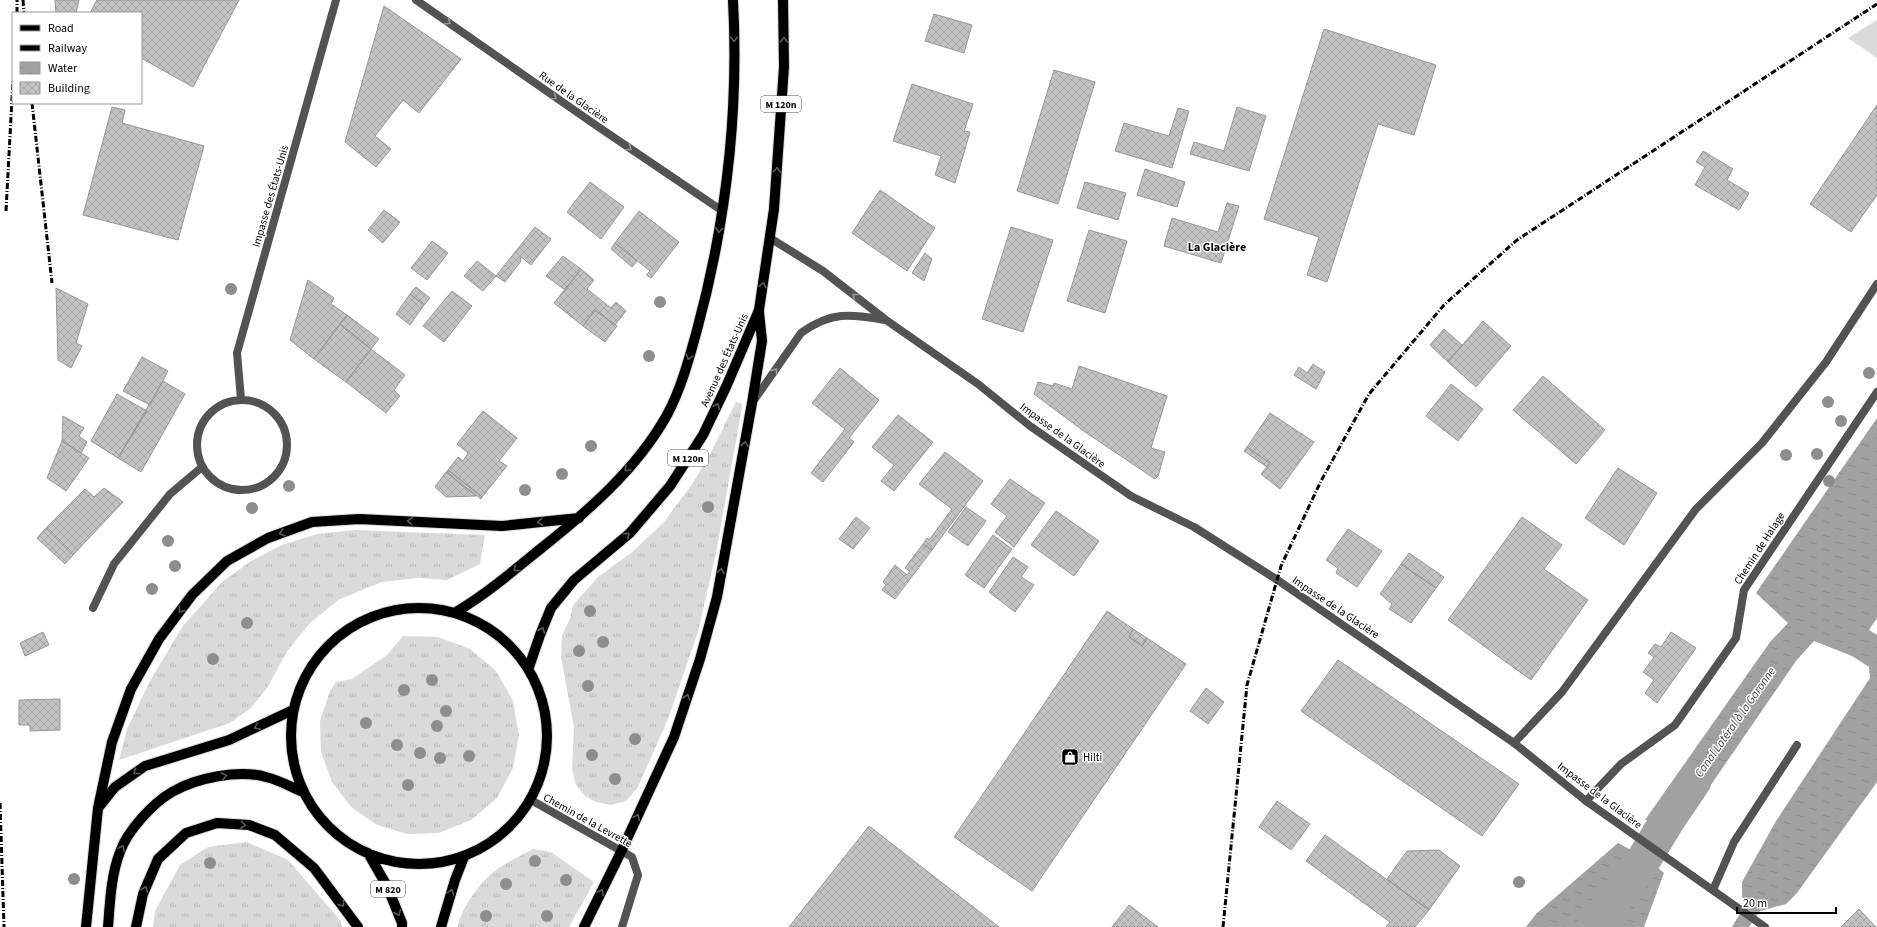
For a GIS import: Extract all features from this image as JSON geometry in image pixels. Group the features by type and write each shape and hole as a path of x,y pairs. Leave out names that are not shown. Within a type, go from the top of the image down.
{"main road":[{"path":"456,612 481,597 579,518 636,460 666,415 685,372 703,308 718,238 727,178 735,98 733,0"},
{"name":"Avenue des États-Unis","path":"529,667 551,608 574,580 630,533 670,486 703,435 726,387 759,310 774,208 784,67 783,0"},
{"path":"584,927 621,852 674,737 700,659 717,597 752,403 762,341 759,310"},
{"path":"86,927 98,808 112,742 131,689 159,639 192,595 227,561 268,538 312,522 359,518 502,526 579,518"},
{"path":"413,606 456,612 497,633 529,667 543,699 549,733 545,768 531,800 514,824 491,843 464,857 432,864 400,863 368,853 342,838 320,817 303,792 294,766 290,738 293,710 308,670 335,637 371,615 413,606"},
{"path":"98,808 116,787 144,766 229,740 293,710"},
{"path":"108,927 112,888 120,851 136,826 150,809 171,792 203,780 236,774 266,777 303,792"},
{"path":"136,927 143,894 158,859 186,833 217,823 249,825 275,835 314,868 358,927"},
{"name":"M 820","path":"368,853 387,886 402,923 402,927"},
{"path":"441,927 455,880 464,857"}],"street":[{"name":"Impasse des États-Unis","path":"241,399 237,353 336,0"},
{"name":"Rue de la Glacière","path":"416,0 721,210"},
{"name":"Impasse de la Glacière","path":"770,238 823,270 886,320 978,384 1030,426 1131,496 1194,526 1276,580 1514,743 1586,801 1765,927"},
{"path":"1514,743 1562,692 1696,509 1762,443 1826,362 1877,284"},
{"name":"Impasse de la Glacière","path":"752,403 801,333 812,325 825,318 853,315 886,320"},
{"name":"Chemin de Halage","path":"1586,801 1621,764 1675,725 1736,638 1744,590 1877,392"},
{"path":"241,399 258,402 273,411 283,425 288,442 285,459 276,475 263,486 247,490 229,489 214,481 202,467 197,455 196,442 199,428 215,407 227,401 241,399"},
{"path":"93,608 114,564 170,494 202,467"},
{"path":"1713,890 1734,842 1797,745"},
{"name":"Chemin de la Levrette","path":"531,800 632,857 638,875 622,927"}],"green space":[{"path":"1877,20 1877,58 1848,38"},
{"path":"736,402 741,403 742,407 716,553 698,632 668,719 638,787 626,801 611,805 596,802 585,796 576,785 572,769 574,727 561,657 562,635 570,619 573,605 598,577 631,553 663,523 693,483 711,452"},
{"path":"355,530 485,535 480,564 447,580 418,578 382,582 340,599 311,622 288,650 267,688 251,708 230,723 119,760 127,729 151,679 183,626 222,582 251,561 282,545 317,534"},
{"path":"403,636 438,637 470,649 496,671 513,701 519,735 513,768 497,798 471,820 439,833 407,834 377,825 351,807 332,782 321,752 320,721 330,691 336,682 352,679 387,655"},
{"path":"247,842 288,860 340,920 342,927 153,927 155,911 180,865 208,847"},
{"path":"533,849 551,852 594,882 569,927 458,927 459,921 466,906 485,879 505,864"}],"water":[{"path":"1877,418 1877,618 1869,630 1877,635 1877,782 1797,893 1786,904 1760,911 1749,927 1732,927 1747,902 1742,897 1742,882 1776,821 1870,678 1869,667 1852,656 1814,641 1796,661 1673,840 1667,821 1645,820 1770,642 1788,623 1756,593"},
{"path":"1645,823 1665,824 1671,843 1657,867 1664,873 1644,927 1526,927 1536,914 1618,843 1631,850"}],"building":[{"path":"55,0 79,0 76,12 56,12"},
{"path":"97,0 239,0 193,87 142,59 142,12 91,12"},
{"path":"384,6 461,59 419,113 403,100 375,136 391,149 376,167 345,142"},
{"path":"934,14 972,25 964,53 925,41"},
{"path":"1324,29 1436,65 1414,135 1378,124 1327,282 1307,275 1319,237 1264,219"},
{"path":"1054,70 1095,82 1058,204 1017,191"},
{"path":"912,84 973,104 964,131 970,132 955,183 935,175 941,156 893,141"},
{"path":"1877,105 1877,195 1851,232 1810,204"},
{"path":"112,107 125,110 122,123 204,146 178,240 83,215"},
{"path":"1237,107 1266,116 1249,171 1190,154 1194,142 1224,151"},
{"path":"1178,108 1189,111 1172,168 1115,151 1124,123 1169,136"},
{"path":"1703,151 1733,169 1727,180 1749,193 1739,210 1695,185 1705,167 1696,162"},
{"path":"1145,169 1185,182 1177,207 1137,195"},
{"path":"590,182 624,207 601,239 567,212"},
{"path":"1085,182 1126,193 1118,220 1077,208"},
{"path":"880,190 935,228 907,271 852,233"},
{"path":"1227,203 1239,206 1221,263 1164,246 1172,218 1218,232"},
{"path":"384,210 400,222 383,243 368,230"},
{"path":"639,211 679,242 651,278 646,275 650,271 615,243"},
{"path":"535,227 551,239 531,265 520,256 521,261 505,282 496,276"},
{"path":"1011,227 1053,240 1023,332 982,319"},
{"path":"1089,230 1127,241 1105,313 1067,301"},
{"path":"432,241 448,253 427,280 411,268"},
{"path":"615,243 637,261 632,267 611,249"},
{"path":"925,253 932,259 924,281 912,273"},
{"path":"563,256 581,269 565,290 546,276"},
{"path":"477,261 496,276 483,291 464,276"},
{"path":"581,269 594,280 587,289 611,308 616,302 626,311 615,325 595,310 583,326 554,303"},
{"path":"308,280 334,298 331,304 347,315 314,359 290,340"},
{"path":"416,287 430,298 424,305 410,294"},
{"path":"56,288 88,304 76,343 82,346 71,368 58,360"},
{"path":"452,291 472,306 444,342 423,326"},
{"path":"410,294 424,305 410,325 396,314"},
{"path":"595,310 617,326 605,342 583,326"},
{"path":"347,315 379,339 371,349 340,324"},
{"path":"1483,321 1511,346 1476,387 1448,362"},
{"path":"340,324 371,349 346,382 314,359"},
{"path":"1444,329 1462,345 1448,362 1430,345"},
{"path":"371,349 405,375 394,390 400,396 386,413 346,382"},
{"path":"142,357 168,371 150,405 123,391"},
{"path":"1313,364 1325,372 1316,389 1294,375 1299,367 1307,373"},
{"path":"1079,366 1167,396 1151,448 1165,452 1158,476 1155,479 1085,432 1034,394 1038,382 1053,386 1054,383 1072,389"},
{"path":"840,368 879,400 849,438 854,442 823,482 811,473 845,429 812,403"},
{"path":"1543,376 1605,430 1576,464 1513,410"},
{"path":"163,381 185,394 141,472 118,458"},
{"path":"1451,384 1483,409 1458,441 1426,416"},
{"path":"117,394 147,411 118,458 91,441"},
{"path":"483,411 517,438 499,461 507,466 482,497 448,470 458,457 463,461 468,453 457,444"},
{"path":"1270,413 1314,442 1280,489 1261,474 1270,463 1247,447"},
{"path":"898,415 933,442 894,491 881,481 894,465 872,447"},
{"path":"63,416 84,428 79,436 87,442 81,453 62,441"},
{"path":"62,441 89,458 66,491 47,478"},
{"path":"1247,447 1270,463 1267,467 1244,451"},
{"path":"945,452 983,481 932,550 923,544 927,538 929,540 952,509 919,484"},
{"path":"1618,468 1657,493 1624,545 1585,518"},
{"path":"448,470 482,497 481,499 446,472"},
{"path":"446,472 476,496 446,497 435,487"},
{"path":"1010,479 1045,503 1014,547 995,532 1007,516 991,504"},
{"path":"104,488 123,502 73,555 46,528 85,489 94,497"},
{"path":"966,507 986,521 968,546 948,532"},
{"path":"1056,511 1099,541 1074,576 1031,545"},
{"path":"856,517 870,528 853,549 839,539"},
{"path":"1522,517 1562,545 1544,569 1588,600 1531,680 1448,620"},
{"path":"46,528 73,555 65,564 37,538"},
{"path":"1348,529 1382,551 1357,587 1336,573 1338,568 1326,560"},
{"path":"993,535 1012,549 984,588 965,575"},
{"path":"923,544 932,550 895,599 882,590 886,585 883,582 895,565 907,575 910,571 905,568"},
{"path":"1409,553 1444,577 1436,588 1401,564"},
{"path":"1013,557 1028,567 1021,577 1034,585 1015,612 989,592"},
{"path":"1401,564 1436,588 1411,623 1389,609 1392,604 1380,594"},
{"path":"1107,611 1133,629 1129,637 1142,646 1147,638 1186,664 1032,891 954,837"},
{"path":"1133,629 1147,638 1142,646 1129,637"},
{"path":"43,632 49,645 25,656 20,643"},
{"path":"1671,632 1696,648 1657,703 1645,693 1654,680 1643,672 1654,657 1648,653 1655,644 1661,647"},
{"path":"1338,660 1519,784 1482,836 1301,711"},
{"path":"1206,688 1224,702 1208,724 1190,711"},
{"path":"60,699 60,730 30,731 30,725 19,725 19,700"},
{"path":"1277,801 1310,824 1291,850 1259,827"},
{"path":"869,826 999,927 789,927"},
{"path":"1325,835 1429,910 1415,927 1386,927 1390,922 1306,861"},
{"path":"1439,850 1460,866 1429,910 1387,879 1407,851"},
{"path":"1129,905 1158,927 1112,927"},
{"path":"1859,909 1876,927 1841,927"}],"waterway":[{"name":"Canal Latéral à la Garonne","path":"1594,927 1644,859 1694,781"}],"railway":[{"path":"17,0 17,12"},
{"path":"23,0 24,12"},
{"path":"1223,927 1247,685 1281,566 1321,481 1369,394 1444,305 1517,240 1877,4"},
{"path":"6,211 12,99"},
{"path":"32,104 52,283"},
{"path":"0,803 4,927"}],"place":[{"name":"Hilti","path":"1070,757"}],"district":[{"name":"La Glacière","path":"1217,247"}]}
